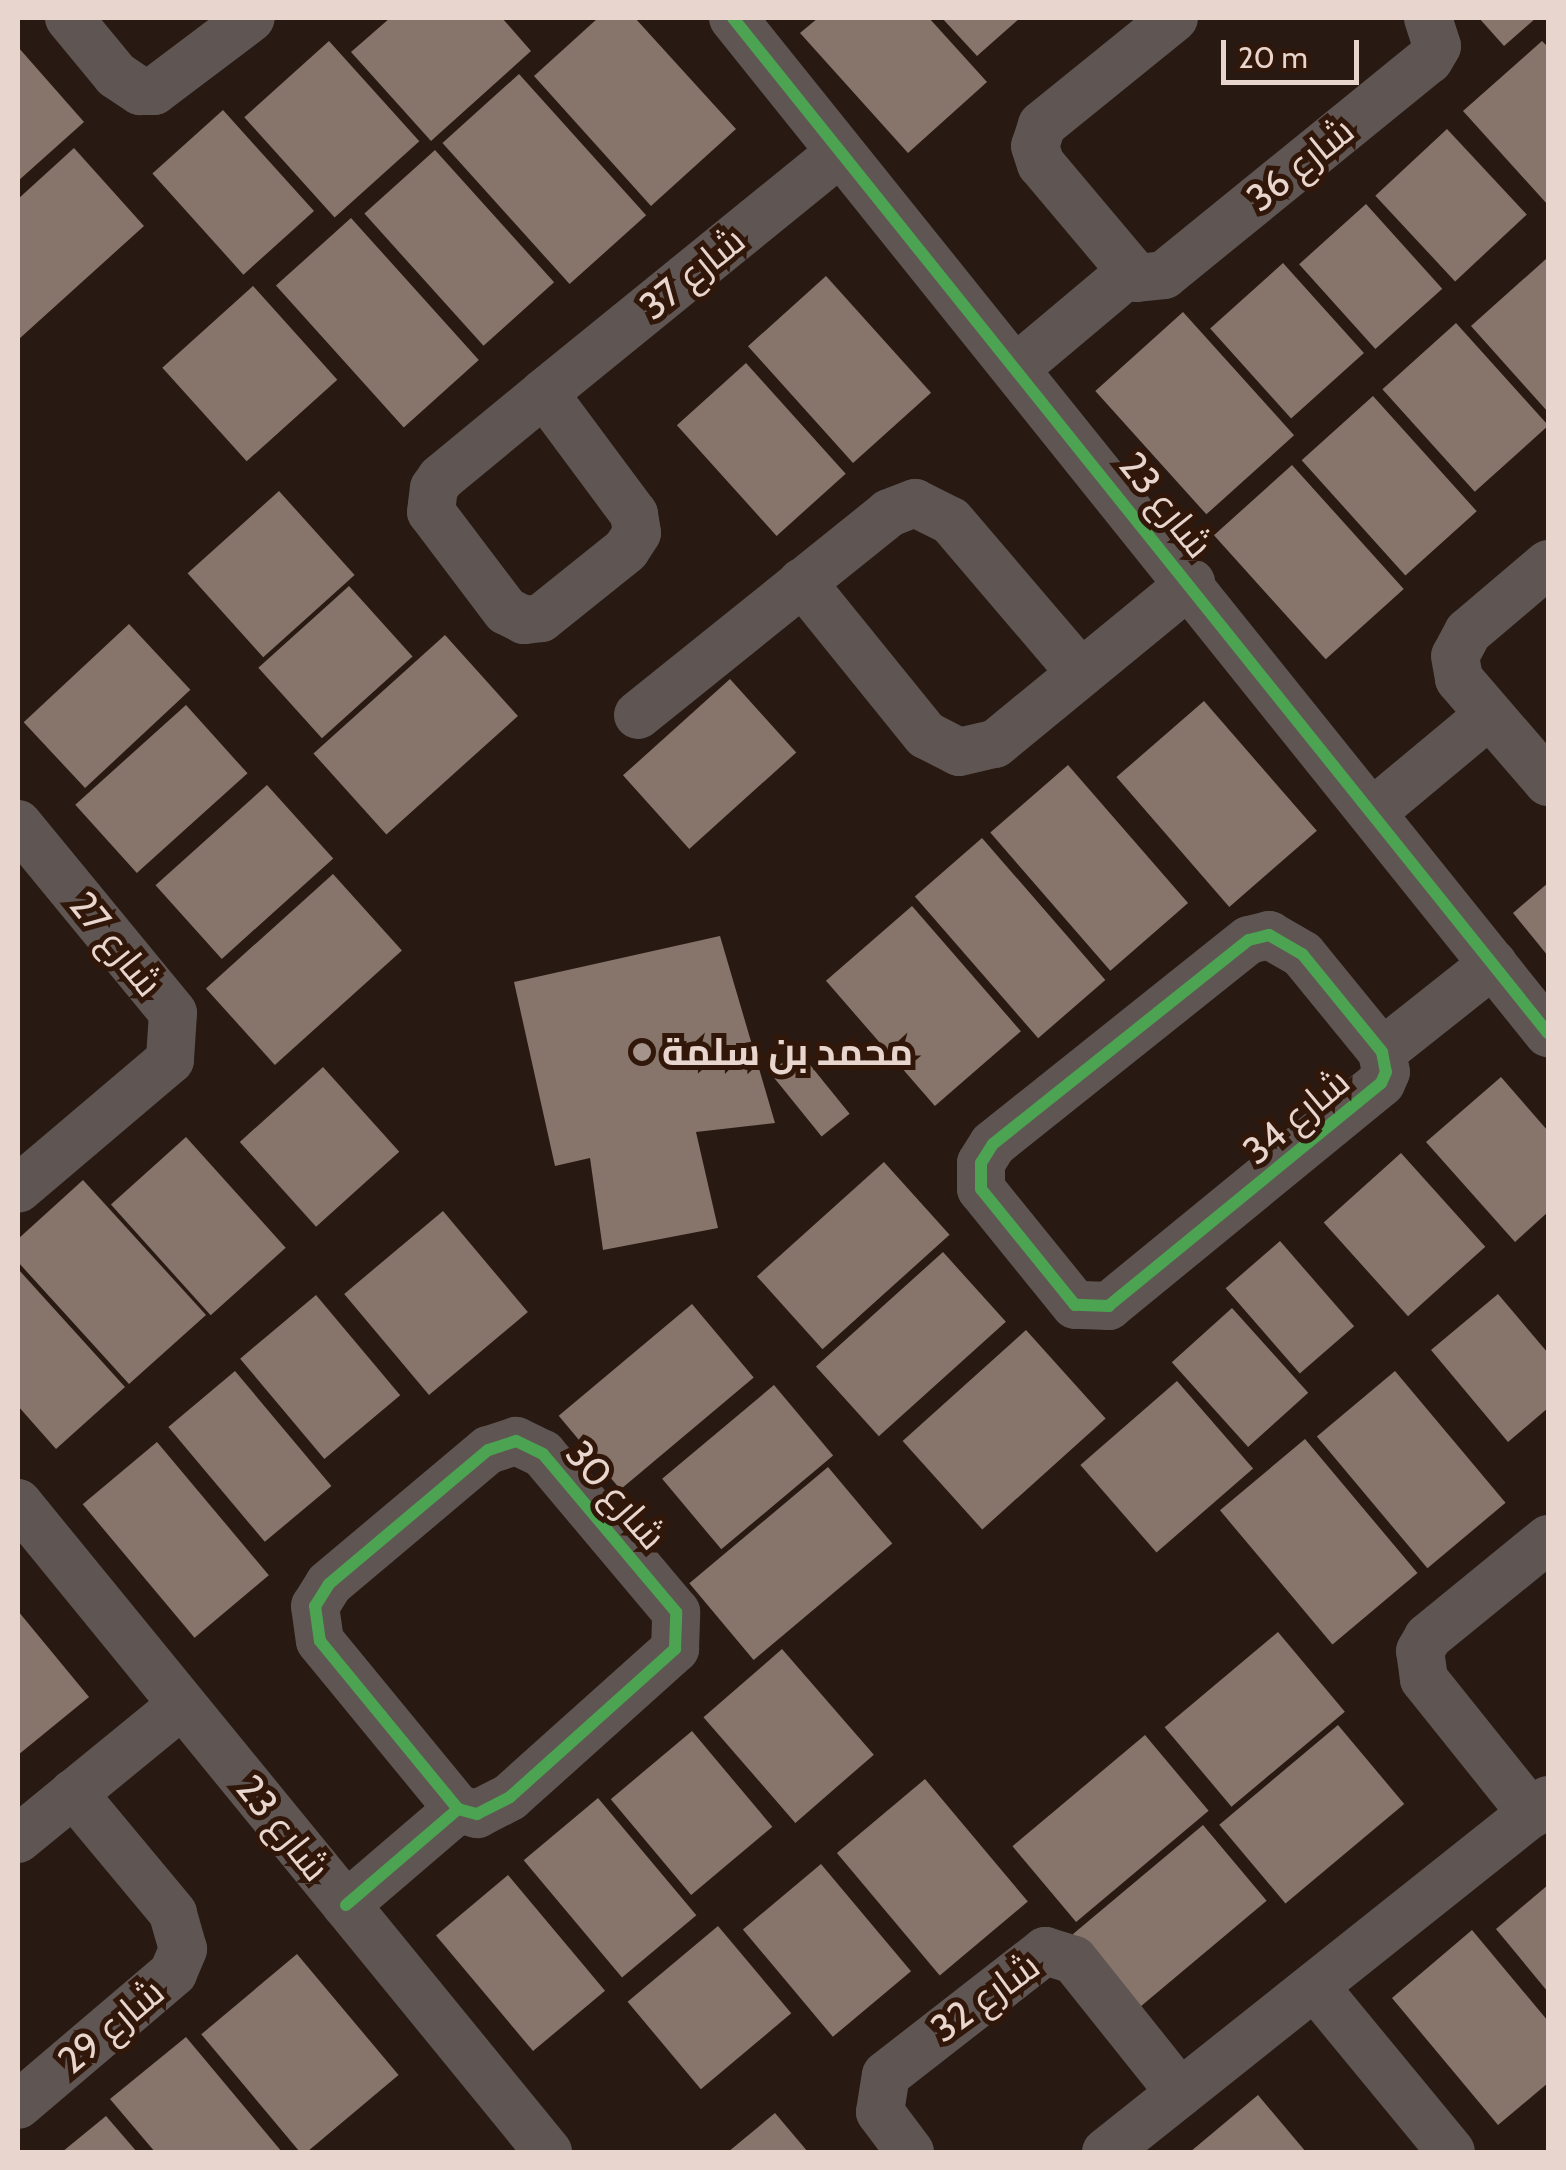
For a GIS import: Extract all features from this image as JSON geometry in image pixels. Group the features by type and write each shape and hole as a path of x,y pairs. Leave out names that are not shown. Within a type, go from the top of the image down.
{"street":[{"path":"69,18 116,75 140,91 154,91 251,18"},
{"name":"شارع 23","path":"733,18 1375,810 1548,1033"},
{"path":"1016,368 1128,274 1041,164 1035,146 1042,125 1174,18"},
{"name":"شارع 36","path":"1128,274 1164,276 1429,60 1437,46 1428,18"},
{"name":"شارع 37","path":"544,393 634,514 637,533 626,550 542,618 524,620 506,612 432,512 431,498 441,478 544,393 840,153"},
{"path":"638,714 889,512 915,503 932,506 1081,672"},
{"path":"1548,564 1460,642 1459,680 1548,782"},
{"path":"802,582 926,735 947,749 995,744 1192,583"},
{"path":"1375,810 1488,716"},
{"name":"شارع 27","path":"18,824 172,1014 170,1060 18,1189"},
{"name":"شارع 34","path":"1257,936 1281,939 1303,955 1382,1052 1386,1072 1373,1094 1110,1306 1086,1310 1065,1298 981,1188 981,1163 993,1144 1257,936"},
{"name":"شارع 34","path":"1382,1052 1493,964"},
{"name":"شارع 30","path":"516,1441 543,1454 676,1612 680,1636 666,1661 510,1797 477,1814 458,1810 320,1641 315,1606 330,1584 488,1450 516,1441"},
{"name":"شارع 23","path":"18,1502 548,2152"},
{"path":"1106,2152 1540,1807 1424,1679 1420,1651 1428,1637 1548,1539"},
{"path":"18,1839 182,1704"},
{"name":"شارع 29","path":"18,2105 173,1973 183,1948 173,1914 73,1793"},
{"name":"شارع 30","path":"346,1905 458,1810"},
{"name":"شارع 32","path":"910,2152 880,2112 886,2074 1044,1951 1074,1960 1180,2093"},
{"path":"1316,1988 1451,2152"}],"building":[{"path":"390,18 502,18 531,51 431,141 351,52"},
{"path":"598,18 635,18 736,129 651,206 534,76"},
{"path":"818,18 929,18 987,82 908,153 800,33"},
{"path":"942,18 1020,18 977,56"},
{"path":"1479,18 1536,18 1504,46"},
{"path":"329,41 419,141 335,218 244,117"},
{"path":"1542,41 1548,47 1548,205 1463,111"},
{"path":"18,47 84,122 18,181"},
{"path":"519,74 646,215 570,284 442,143"},
{"path":"223,110 314,211 243,275 152,174"},
{"path":"1447,129 1527,215 1455,281 1375,196"},
{"path":"74,148 144,226 19,339 18,199"},
{"path":"435,150 554,282 484,346 364,214"},
{"path":"1366,204 1442,289 1375,349 1299,264"},
{"path":"351,218 479,360 404,428 276,286"},
{"path":"1546,259 1548,262 1548,412 1471,326"},
{"path":"1283,263 1364,353 1291,418 1210,329"},
{"path":"826,276 931,393 853,463 748,346"},
{"path":"253,286 337,380 247,461 162,368"},
{"path":"1183,312 1294,435 1206,514 1095,391"},
{"path":"1456,323 1548,425 1475,492 1382,389"},
{"path":"746,363 846,474 777,536 677,425"},
{"path":"1373,396 1477,511 1405,575 1302,460"},
{"path":"1292,465 1404,589 1326,659 1214,535"},
{"path":"279,491 355,575 263,657 188,573"},
{"path":"349,586 413,657 322,738 258,668"},
{"path":"129,624 190,690 85,788 24,722"},
{"path":"445,635 518,716 386,834 313,753"},
{"path":"730,679 796,753 689,849 623,775"},
{"path":"1204,701 1317,831 1229,907 1116,777"},
{"path":"186,705 248,773 137,873 75,805"},
{"path":"1068,765 1188,903 1110,971 990,833"},
{"path":"267,785 333,859 222,959 156,885"},
{"path":"982,838 1105,980 1038,1038 915,896"},
{"path":"333,874 402,951 275,1065 206,988"},
{"path":"1548,883 1548,956 1513,913"},
{"path":"912,906 1021,1031 935,1106 826,981"},
{"name":"محمد بن سلمة","path":"720,936 775,1123 696,1132 718,1228 603,1250 590,1158 555,1166 514,982"},
{"path":"798,1050 850,1114 822,1136 770,1073"},
{"path":"323,1067 399,1152 316,1227 240,1142"},
{"path":"1501,1077 1548,1131 1548,1212 1515,1242 1426,1142"},
{"path":"186,1137 286,1248 211,1315 111,1205"},
{"path":"1401,1153 1485,1247 1408,1316 1324,1223"},
{"path":"884,1162 950,1235 822,1349 757,1276"},
{"path":"83,1180 206,1315 129,1384 18,1262 18,1239"},
{"path":"443,1211 528,1312 429,1395 344,1294"},
{"path":"1280,1241 1354,1326 1300,1374 1226,1288"},
{"path":"943,1252 1006,1322 879,1436 816,1366"},
{"path":"18,1269 125,1387 56,1449 18,1406"},
{"path":"1498,1294 1548,1353 1548,1408 1508,1442 1431,1350"},
{"path":"316,1295 400,1395 324,1459 240,1359"},
{"path":"692,1304 754,1378 620,1489 559,1416"},
{"path":"1232,1308 1308,1393 1248,1447 1172,1362"},
{"path":"1026,1330 1106,1418 982,1530 903,1441"},
{"path":"235,1371 331,1486 265,1542 168,1427"},
{"path":"1395,1371 1506,1503 1427,1568 1317,1437"},
{"path":"1177,1381 1253,1469 1157,1553 1080,1465"},
{"path":"774,1385 833,1455 721,1549 662,1479"},
{"path":"1305,1439 1417,1573 1332,1644 1220,1510"},
{"path":"157,1442 269,1575 195,1638 83,1504"},
{"path":"828,1467 892,1544 754,1660 689,1583"},
{"path":"18,1611 89,1697 18,1755"},
{"path":"1278,1632 1345,1712 1231,1807 1165,1727"},
{"path":"782,1649 874,1755 795,1823 704,1717"},
{"path":"1338,1725 1404,1804 1285,1904 1219,1825"},
{"path":"692,1731 772,1827 691,1895 611,1799"},
{"path":"1145,1735 1209,1811 1076,1922 1012,1846"},
{"path":"925,1779 1028,1902 940,1975 837,1853"},
{"path":"598,1798 696,1915 622,1978 524,1860"},
{"path":"1203,1825 1267,1901 1136,2010 1073,1934"},
{"path":"821,1864 911,1971 833,2037 743,1930"},
{"path":"508,1875 605,1991 533,2051 436,1935"},
{"path":"1548,1885 1548,1992 1496,1929"},
{"path":"718,1926 791,2013 701,2089 628,2002"},
{"path":"1472,1930 1548,2021 1548,2083 1498,2125 1392,1998"},
{"path":"297,1954 399,2075 307,2152 300,2152 201,2034"},
{"path":"186,2037 282,2152 155,2152 110,2099"},
{"path":"1258,2095 1306,2152 1190,2152"},
{"path":"775,2113 808,2152 728,2152"},
{"path":"106,2116 137,2152 62,2152"}],"cycle path":[{"path":"733,18 1548,1033"},
{"path":"1269,935 1303,955 1382,1052 1386,1072 1381,1083 1109,1306 1075,1305 981,1189 981,1163 993,1144 1249,940 1269,935"},
{"path":"346,1905 458,1809 477,1814 510,1797 675,1649 676,1612 543,1454 516,1441 488,1450 329,1584 315,1606 320,1641 458,1809"}],"place":[{"name":"محمد بن سلمة","path":"642,1052"}]}
